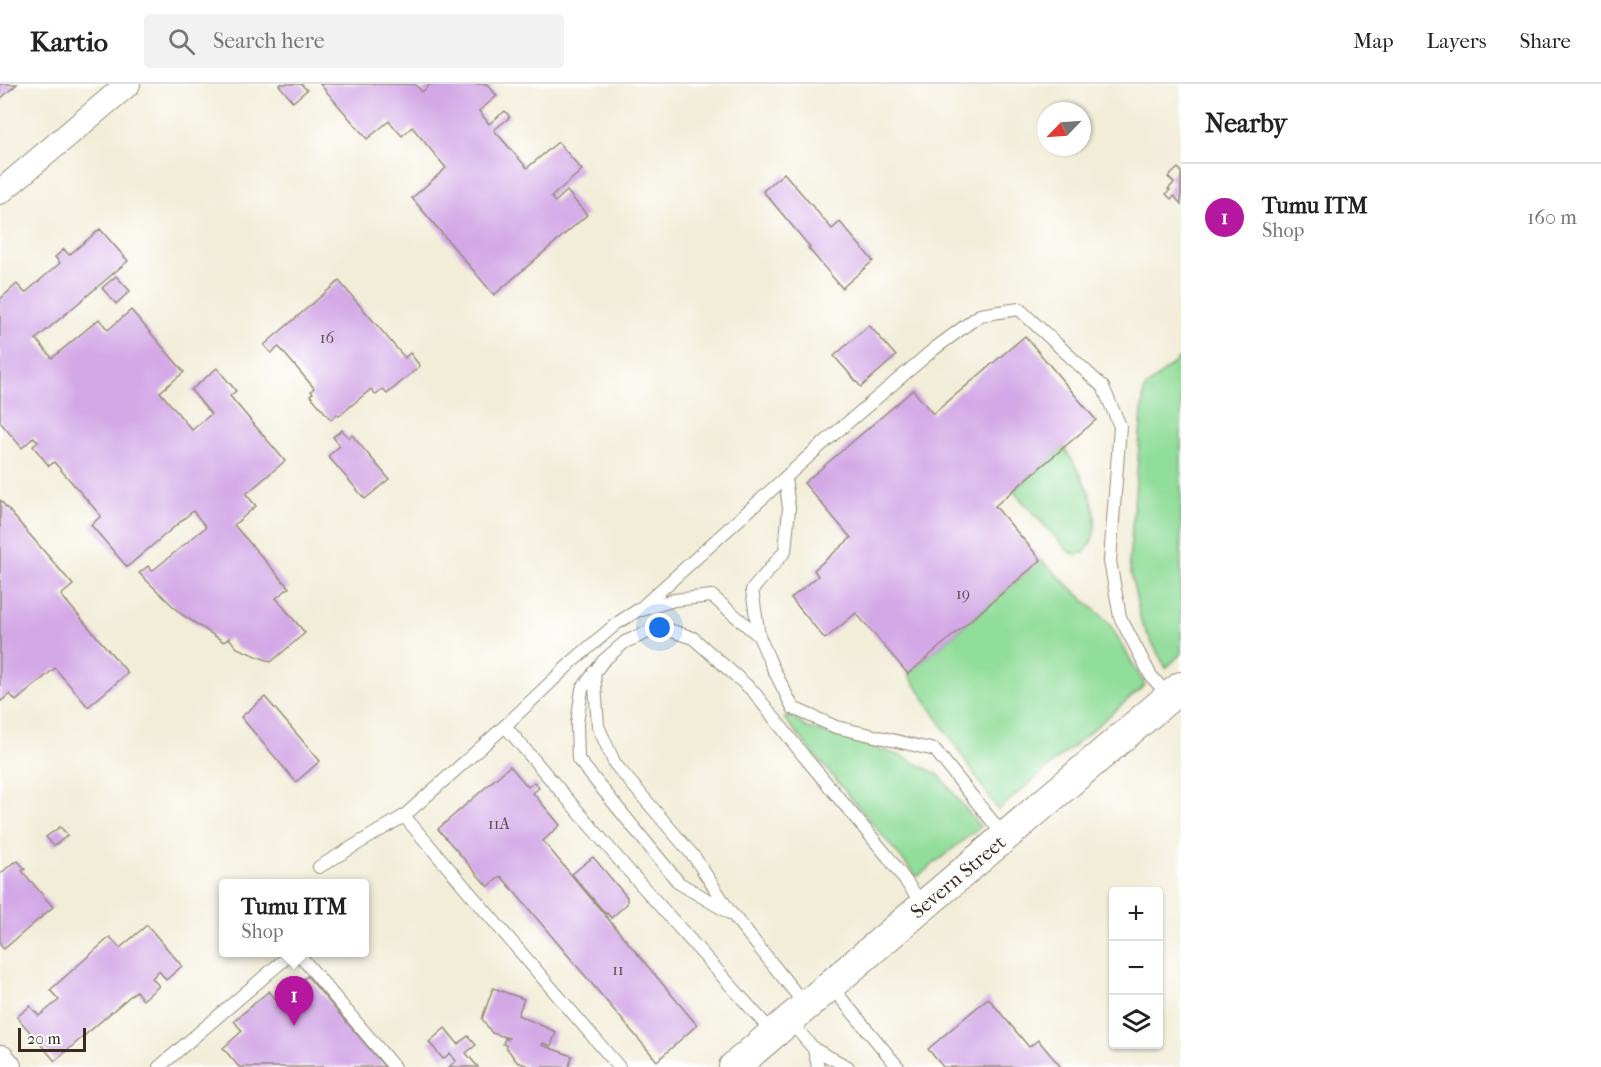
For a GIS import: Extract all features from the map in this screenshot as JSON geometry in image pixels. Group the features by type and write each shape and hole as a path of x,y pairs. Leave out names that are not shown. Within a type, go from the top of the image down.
{"street":[{"path":"0,192 128,84"},
{"name":"Severn Street","path":"734,1067 1175,692"},
{"path":"0,1060 6,1067"}],"lane":[{"path":"319,867 404,816 505,726 573,661 616,624 641,608 785,478 934,349 980,315 1019,309 1103,387 1119,426 1110,561 1120,617 1151,676 1175,692"},
{"path":"785,478 789,508 785,551 752,591 759,636 793,708 836,727 935,750 1004,837"},
{"path":"616,624 646,608 674,600 712,597 759,636"},
{"path":"732,915 679,883 578,759 577,723 582,688 603,661 625,642 660,627 693,638 753,691 889,858 923,906"},
{"path":"594,672 598,726 615,764 695,858 732,915 789,1020"},
{"path":"505,726 628,870 789,1020 814,1049 848,1067"},
{"path":"404,816 619,1067"},
{"path":"159,1067 289,957"},
{"path":"299,957 394,1067"},
{"path":"830,985 898,1067"},
{"path":"814,1049 818,1067"}],"green space":[{"path":"1181,357 1181,654 1166,668 1141,622 1129,563 1144,389"},
{"path":"1064,447 1086,485 1095,513 1092,540 1084,553 1069,552 1013,491"},
{"path":"1041,560 1109,623 1145,685 998,810 908,674"},
{"path":"790,716 807,728 902,756 939,775 980,827 917,877 784,718"}],"building":[{"path":"0,84 17,84 0,99"},
{"path":"301,84 307,90 293,102 279,85"},
{"path":"320,84 415,84 422,92 431,84 487,84 497,96 479,111 489,124 505,111 510,117 494,130 527,168 558,142 582,170 551,197 555,202 567,191 587,215 494,295 412,198 446,168 412,127 402,136 389,121 367,139"},
{"path":"1178,168 1181,171 1181,204 1174,196 1171,199 1166,194 1174,183 1168,177"},
{"path":"784,173 832,229 840,222 873,261 842,288 763,191"},
{"path":"100,229 128,261 36,339 52,358 99,319 108,330 131,310 184,372 160,392 192,430 211,414 191,390 217,368 236,391 230,396 285,461 246,494 256,506 234,525 289,588 276,598 305,633 271,662 237,648 229,638 224,642 181,614 139,573 148,566 152,571 206,527 193,511 127,567 91,525 101,516 54,462 49,466 33,446 38,442 34,437 22,448 0,422 0,299 17,284 25,293 60,263 55,257 64,249 69,255"},
{"path":"116,276 130,291 116,304 102,288"},
{"path":"339,281 405,358 410,353 420,366 387,394 383,389 376,395 371,389 331,420 310,395 314,388 279,347 271,353 264,345"},
{"path":"869,325 896,356 861,387 834,356"},
{"path":"1025,336 1096,420 995,506 1041,560 908,674 856,613 825,639 791,598 818,576 814,570 851,538 804,483 913,390 933,414"},
{"path":"342,430 349,438 352,435 389,479 365,499 328,456 340,446 333,437"},
{"path":"0,500 73,585 61,595 128,673 88,707 55,668 16,701 10,694 0,702"},
{"path":"265,697 320,761 296,782 241,717"},
{"path":"510,766 528,787 534,782 539,788 533,793 560,825 543,841 697,1025 657,1061 501,876 488,887 438,829"},
{"path":"60,827 68,835 54,846 46,837"},
{"path":"593,857 627,897 627,904 611,918 572,874"},
{"path":"18,861 25,869 22,871 53,907 4,949 0,945 0,874"},
{"path":"147,925 182,966 166,980 159,971 152,978 159,986 143,1000 136,991 55,1061 17,1017 30,1006 39,1016 59,1000 50,990 110,937 120,948"},
{"path":"307,976 385,1067 239,1067 223,1048 242,1031 234,1021 269,991 278,1002"},
{"path":"493,988 524,999 518,1015 556,1032 551,1046 543,1043 542,1045 572,1056 569,1067 532,1067 517,1062 503,1044 505,1038 508,1040 509,1038 492,1033 482,1019"},
{"path":"988,998 1029,1047 1038,1040 1061,1067 943,1067 928,1049"},
{"path":"445,1028 458,1044 468,1036 476,1045 466,1053 478,1067 449,1067 456,1061 450,1053 443,1059 429,1042"}],"place":[{"name":"Tumu ITM","path":"294,1026"}]}
